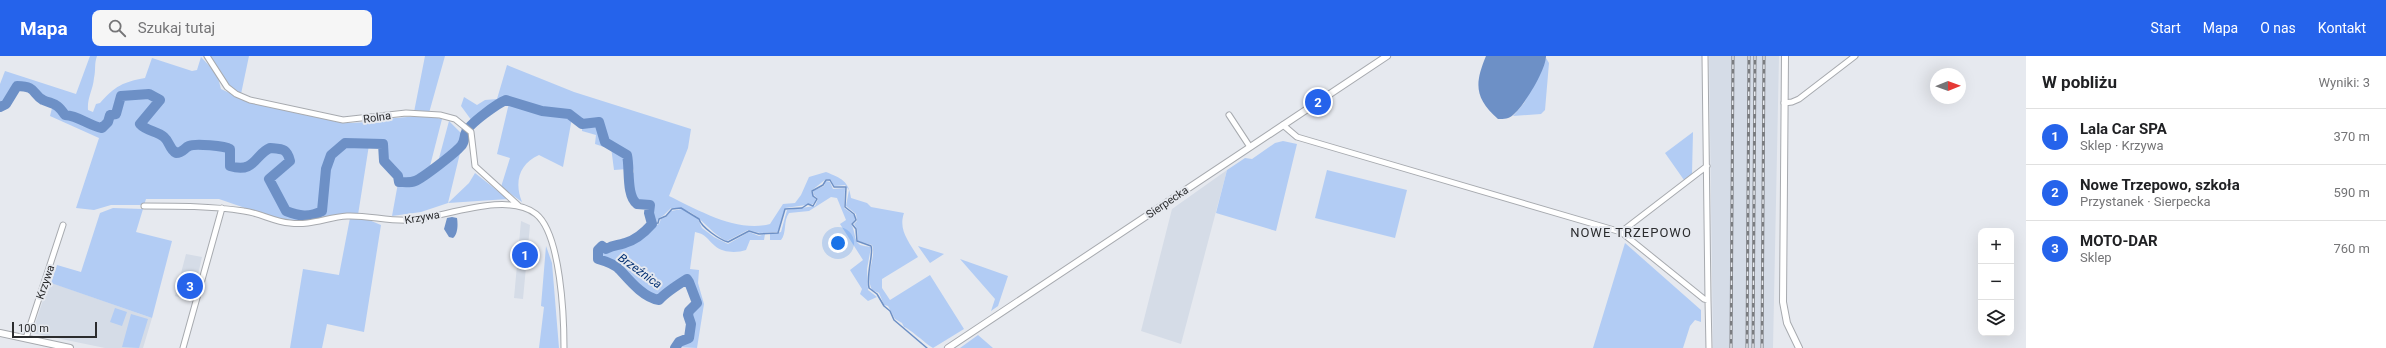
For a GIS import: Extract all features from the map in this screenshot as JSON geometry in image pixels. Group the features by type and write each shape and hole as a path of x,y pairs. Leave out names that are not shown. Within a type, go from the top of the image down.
{"street":[{"name":"Rolna","path":"207,56 227,88 250,100 343,120 406,113 440,115 454,119 470,132 475,166 519,206"},
{"name":"Sierpecka","path":"948,348 1387,56"},
{"path":"1705,56 1710,348"},
{"path":"1785,56 1783,302 1787,323 1799,348"},
{"path":"1784,103 1799,99 1855,56"},
{"path":"1229,115 1250,147"},
{"path":"1283,125 1297,137 1621,232 1704,299 1708,300"},
{"path":"1621,232 1707,166"},
{"name":"Krzywa","path":"144,206 222,208 260,214 277,221 301,224 333,217 349,216 380,220 415,220 475,206 524,207 540,218 555,254 560,280 564,348"},
{"path":"183,348 222,208"},
{"name":"Krzywa","path":"26,338 63,225"},
{"path":"0,333 70,348"}],"shaded area":[{"path":"90,56 97,56 88,106 88,110 93,112 96,104 100,103 110,92 125,83 145,78 152,58 192,71 197,70 201,57 217,74 221,89 244,99 267,106 346,123 408,117 430,117 442,119 429,170 413,181 400,181 399,174 386,160 384,143 364,141 344,142 337,145 327,161 322,182 320,210 307,215 286,209 270,179 286,169 291,161 289,153 282,147 265,149 255,161 242,166 231,165 231,149 220,145 191,143 180,151 176,152 172,150 163,134 142,124 160,101 160,98 149,93 120,95 115,112 110,114 107,121 101,127 75,116 66,114 58,106 40,96 28,86 21,84 16,85 4,104 0,106 0,84 5,71 76,94"},
{"path":"208,56 249,56 241,94 230,87 218,73"},
{"path":"425,56 445,56 429,113 414,112"},
{"path":"1486,56 1546,56 1542,70 1534,87 1518,110 1508,118 1498,119 1490,111 1481,97 1478,83"},
{"path":"1709,56 1779,56 1773,348 1713,348"},
{"path":"1546,58 1549,63 1545,110 1541,114 1513,116 1524,103"},
{"path":"507,65 574,92 691,129 688,148 669,196 718,219 731,223 757,226 770,224 783,204 795,203 801,195 809,177 826,172 843,181 849,190 845,185 834,186 831,180 826,179 811,191 816,200 813,204 785,208 778,232 760,233 748,230 727,241 720,237 695,215 680,208 671,208 658,219 657,222 654,222 651,215 652,205 646,201 637,203 628,181 634,172 629,154 606,141 602,122 598,118 582,123 568,114 526,104 507,97 482,112 472,121 461,106 464,97 477,105 485,100 497,99"},
{"path":"150,95 158,101 139,126 165,139 170,151 179,153 191,146 220,147 229,150 228,160 231,168 239,169 251,167 270,149 281,150 287,153 288,162 267,179 286,212 295,217 305,218 324,212 326,176 331,158 336,151 342,146 349,144 369,145 358,215 334,215 303,223 283,221 219,199 146,199 144,205 111,205 94,210 76,208 99,138 50,116 53,104 59,107 65,116 75,118 92,127 102,129 109,123 109,118 118,115 122,96"},
{"path":"509,103 542,115 566,115 572,118 563,167 539,155 527,163 520,174 518,187 522,202 501,187 510,158 497,154"},
{"path":"449,121 462,134 460,145 438,162"},
{"path":"596,123 601,129 604,142 607,145 604,147 595,144 596,135 582,131 582,125"},
{"path":"1693,132 1692,174 1684,180 1665,153"},
{"path":"1283,141 1297,144 1276,231 1216,213 1227,170 1245,158 1252,159 1275,143"},
{"path":"611,147 627,156 628,169 614,170"},
{"path":"461,149 448,203 421,212 392,216 398,183 415,183"},
{"path":"1227,170 1181,344 1141,331 1172,209"},
{"path":"1327,170 1407,190 1395,238 1315,218"},
{"path":"475,173 508,199 448,203 469,183"},
{"path":"826,181 830,182 833,189 845,188 844,208 854,215 855,220 851,224 856,240 860,245 871,247 867,269 868,290 877,297 868,301 860,294 862,289 850,270 863,260 840,224 846,220 837,198 831,197 809,211 789,213 781,240 770,240 770,234 781,232 787,210 815,206 818,199 814,195 813,191 824,186"},
{"path":"849,190 851,198 867,203 871,207 904,213 902,225 903,230 918,257 882,279 882,288 890,300 930,275 964,329 933,348 895,319 888,306 884,305 879,293 872,290 869,278 873,255 872,245 858,241 857,229 854,224 857,221 856,214 846,206"},
{"path":"113,208 143,209 136,232 172,241 152,318 51,283 57,265 81,272 100,213"},
{"path":"682,209 698,219 702,228 714,237 728,244 749,232 759,236 765,234 764,240 750,240 746,250 734,252 718,248 704,235 695,232 690,269 699,270 698,283 704,304 697,348 676,347 679,343 690,339 693,326 689,315 698,304 693,284 689,279 684,279 659,299 655,298 631,282 619,268 598,256 599,250 602,248 608,249 634,241 659,224 661,219 666,217 671,211"},
{"path":"350,218 369,220 381,225 364,332 327,324 322,348 290,348 303,269 339,275"},
{"path":"447,218 457,218 458,223 457,231 453,238 449,237 444,229"},
{"path":"521,221 530,225 523,299 514,298"},
{"path":"1625,243 1701,310 1701,322 1695,320 1690,326 1683,348 1593,348"},
{"path":"546,246 552,263 559,348 539,348 544,307 541,306"},
{"path":"918,246 944,254 930,263"},
{"path":"186,254 202,257 192,301 175,296"},
{"path":"960,259 1008,276 998,306 991,311 995,299"},
{"path":"49,282 152,318 143,348 105,348 32,333"},
{"path":"115,308 127,312 122,326 110,322"},
{"path":"131,314 148,319 139,348 122,347"},
{"path":"978,335 993,348 960,348"}],"waterway":[{"name":"Brzeźnica","path":"0,107 6,104 17,86 28,87 43,100 58,106 65,115 75,117 102,128 108,122 110,115 116,114 121,96 149,94 160,100 140,124 164,137 172,150 176,153 192,145 210,145 227,148 230,149 230,166 238,168 250,165 261,154 270,148 286,151 290,161 269,179 286,211 304,216 313,215 322,211 326,169 331,155 345,143 383,144 384,161 398,176 399,182 409,182 415,181 425,175 458,149 464,141 468,128 491,109 506,100 542,111 569,114 582,124 599,122 605,142 627,155 631,195 637,204 650,205 649,213 652,224 640,236 629,242 606,249 602,246 598,250 598,259 615,266 643,293 653,299 659,300 687,279 697,303 689,311 688,315 691,324 689,338 679,342 675,348"},
{"path":"652,224 658,223 659,219 666,216 672,209 681,208 699,219 703,226 711,233 728,242 749,231 759,234 778,233 785,209 802,208 808,204 813,206 817,199 813,196 812,191 823,185 826,180 830,180 834,187 846,187 845,207 854,214 856,220 852,224 856,229 857,241 871,246 872,249 868,276 869,288 877,294 884,306 890,311 894,320 927,348"}],"railway":[{"path":"1731,348 1733,56"},
{"path":"1747,348 1749,56"},
{"path":"1753,348 1755,56"},
{"path":"1762,348 1764,56"}],"place":[{"name":"Nowe Trzepowo, szkoła","path":"1318,102"},
{"name":"Lala Car SPA","path":"525,255"},
{"name":"MOTO-DAR","path":"190,286"}],"district":[{"name":"NOWE TRZEPOWO","path":"1631,232"}]}
